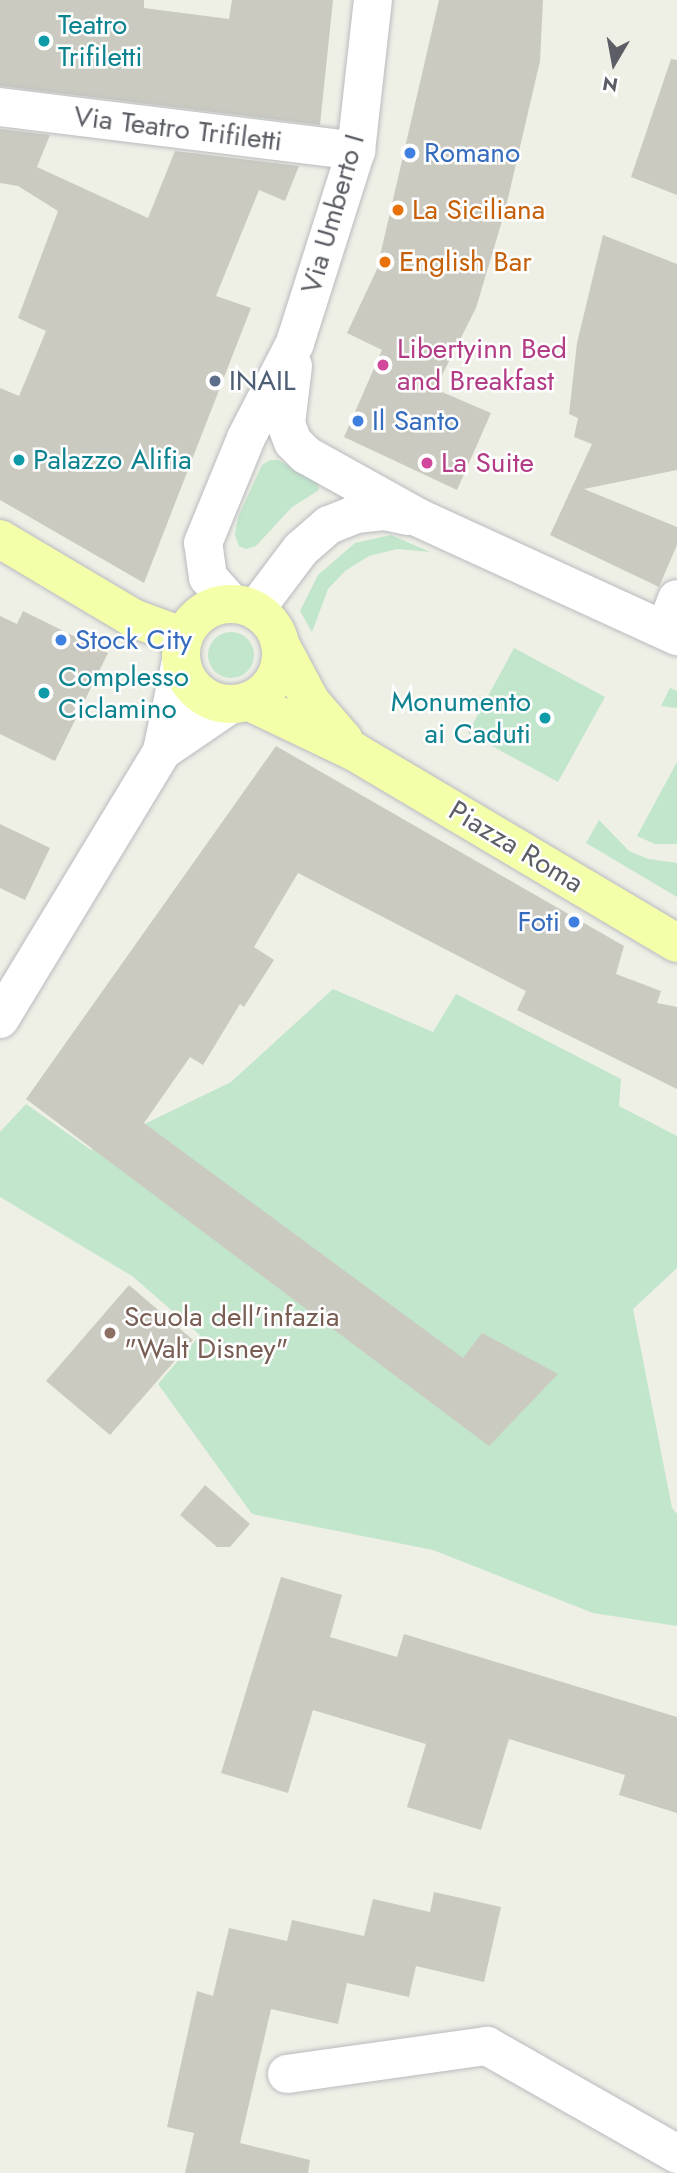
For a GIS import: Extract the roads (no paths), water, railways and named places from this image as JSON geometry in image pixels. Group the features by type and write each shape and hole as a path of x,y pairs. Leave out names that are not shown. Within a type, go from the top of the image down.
{"main road":[{"path":"0,539 183,649 203,613 243,607"},
{"name":"Piazza Roma","path":"243,607 267,618 311,702 355,752"},
{"path":"240,703 261,695 278,673 280,644"},
{"name":"Piazza Roma","path":"183,649 185,675 204,696 240,703 355,752 677,943"}],"street":[{"name":"Via Umberto I","path":"295,343 356,151 373,0"},
{"name":"Via Teatro Trifiletti","path":"0,107 356,151"},
{"path":"295,343 286,424 293,442 306,455 419,519 673,622"},
{"name":"Piazza Roma","path":"243,607 208,577 203,543 246,438 295,343"},
{"path":"243,607 329,525 356,514 384,511 419,519"},
{"path":"0,1019 162,751 183,649"},
{"path":"162,751 240,703"},
{"path":"287,2074 487,2046 677,2154"}],"place":[{"name":"Teatro Trifiletti","path":"44,41"},
{"name":"Romano","path":"410,153"},
{"name":"La Siciliana","path":"398,210"},
{"name":"English Bar","path":"385,262"},
{"name":"Libertyinn Bed and Breakfast","path":"383,365"},
{"name":"INAIL","path":"215,381"},
{"name":"Il Santo","path":"358,421"},
{"name":"Palazzo Alifia","path":"19,460"},
{"name":"La Suite","path":"427,463"},
{"name":"Stock City","path":"61,640"},
{"name":"Complesso Ciclamino","path":"44,693"},
{"name":"Monumento ai Caduti","path":"545,718"},
{"name":"Foti","path":"574,922"},
{"name":"Scuola dell'infazia \"Walt Disney\"","path":"110,1333"}]}
